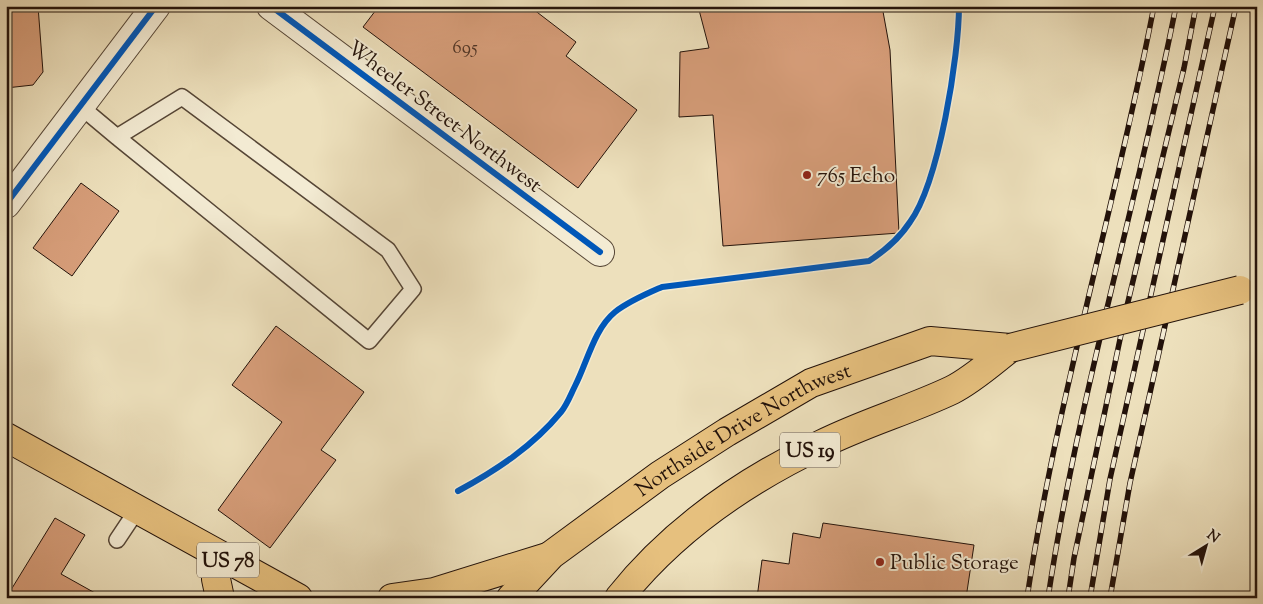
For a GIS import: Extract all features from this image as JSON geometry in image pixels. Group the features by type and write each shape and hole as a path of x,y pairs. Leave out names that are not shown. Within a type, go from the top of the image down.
{"main road":[{"name":"Northside Drive Northwest","path":"511,598 551,555 660,475 726,432 811,384 930,341 1010,348 1248,288"},
{"name":"Northside Drive Northwest","path":"619,598 667,544 715,505 757,479 822,444 953,390 1010,348"},
{"name":"US 78","path":"6,437 298,598"},
{"name":"US 78","path":"148,516 218,588"},
{"path":"392,598 434,592 551,555"},
{"path":"218,588 236,598"}],"street":[{"path":"6,204 156,6"},
{"name":"Wheeler Street Northwest","path":"271,6 600,252"}],"lane":[{"path":"80,106 117,137 369,342 412,289 388,250 182,97 117,137"},
{"path":"117,540 148,516"}],"building":[{"path":"6,6 38,6 43,72 33,85 6,88"},
{"path":"379,6 529,6 576,42 566,56 637,110 578,188 363,27"},
{"name":"765 Echo","path":"698,6 882,6 890,50 899,233 723,246 713,115 679,117 680,52 709,48"},
{"path":"81,183 119,211 72,276 33,248"},
{"path":"276,326 364,392 321,450 336,460 270,548 218,510 282,422 232,385"},
{"path":"55,518 85,535 61,574 104,598 6,598"},
{"name":"Public Storage","path":"823,523 974,545 966,598 757,598 762,560 789,564 793,533 820,538"}],"railway":[{"path":"1027,598 1054,449 1139,80 1154,6"},
{"path":"1048,598 1075,449 1161,80 1176,6"},
{"path":"1068,598 1074,558 1127,306 1184,68 1196,6"},
{"path":"1090,598 1110,479 1215,6"},
{"path":"1110,598 1130,483 1236,6"}],"cycle path":[{"path":"6,204 156,6"},
{"path":"271,6 600,252"},
{"path":"458,491 487,475 514,456 539,436 561,412 567,403 596,337 608,319 620,308 632,301 662,287 869,261 892,244 910,222 930,178 951,86 959,6"}],"place":[{"name":"765 Echo","path":"807,175"},
{"name":"Public Storage","path":"880,562"}]}
